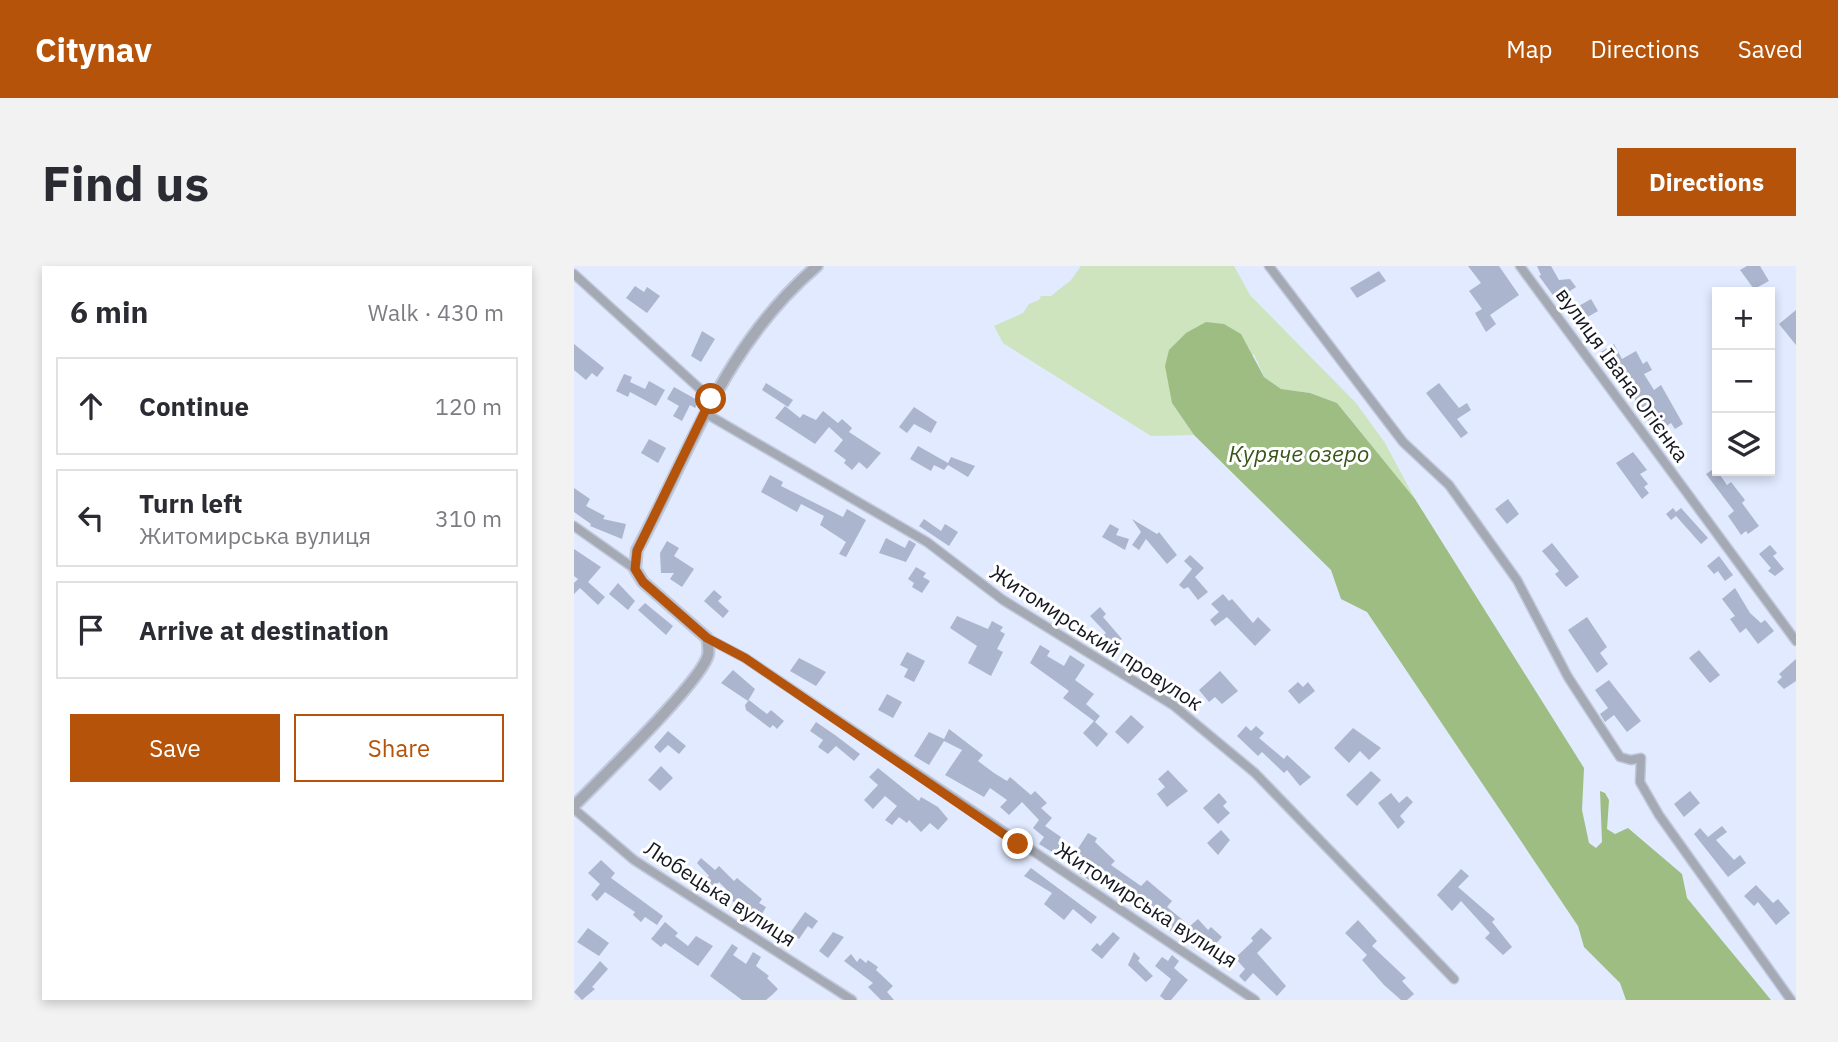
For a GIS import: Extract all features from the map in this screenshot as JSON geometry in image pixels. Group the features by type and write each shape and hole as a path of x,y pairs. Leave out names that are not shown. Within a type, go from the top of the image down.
{"street":[{"path":"635,569 637,551 711,399 759,324 817,266"},
{"path":"1269,266 1403,442 1449,485 1517,580 1568,677 1620,757 1631,760 1640,758 1640,782 1659,815 1791,1000"},
{"name":"вулиця Івана Огієнка","path":"1520,266 1796,641"},
{"path":"574,274 711,399"},
{"name":"Житомирський провулок","path":"705,412 927,542 1003,600 1173,705 1255,773 1454,978"},
{"name":"Житомирська вулиця","path":"574,526 635,569 643,582 707,638 745,658 1255,1000"},
{"path":"574,808 702,668 709,653 707,638"},
{"name":"Любецька вулиця","path":"574,808 634,860 852,1000"}],"shaded area":[{"path":"1081,266 1234,266 1250,295 1356,403 1385,443 1415,499 1337,403 1310,393 1281,389 1264,377 1254,354 1172,403 1194,435 1151,436 1003,343 994,326 1023,313 1029,304 1039,300 1041,296 1051,296 1071,280"}],"water":[{"name":"Куряче озеро","path":"1206,322 1224,324 1241,334 1264,377 1281,389 1310,393 1337,403 1415,499 1584,768 1582,810 1589,843 1596,848 1602,842 1600,791 1605,793 1609,800 1607,829 1615,834 1628,828 1682,874 1687,898 1771,1000 1626,1000 1620,983 1584,947 1578,926 1367,612 1341,599 1331,570 1194,435 1172,403 1165,366 1169,350 1186,333"}],"building":[{"path":"1468,266 1499,266 1519,295 1490,315 1496,324 1486,332 1475,313 1482,309 1469,291 1481,283"},
{"path":"1537,266 1551,266 1559,280 1570,279 1576,287 1567,293 1573,303 1563,309 1539,276 1541,275"},
{"path":"1747,266 1760,266 1769,281 1753,287 1740,270"},
{"path":"1379,271 1386,281 1357,298 1350,288"},
{"path":"635,286 644,292 647,287 660,296 647,313 626,298"},
{"path":"1591,299 1598,311 1577,323 1570,311"},
{"path":"1796,310 1796,345 1779,324"},
{"path":"702,331 715,339 701,362 691,356"},
{"path":"574,344 604,368 597,377 592,373 586,380 574,370"},
{"path":"1614,344 1622,359 1636,351 1643,364 1647,361 1652,370 1644,374 1654,390 1661,385 1683,424 1675,429 1671,423 1662,429 1654,416 1648,421 1609,358 1604,361 1599,353"},
{"path":"624,374 632,377 630,382 645,389 649,381 665,390 656,406 630,392 628,397 616,391"},
{"path":"766,383 793,400 788,407 762,390"},
{"path":"1439,383 1459,408 1467,403 1471,410 1457,419 1468,433 1461,438 1426,393"},
{"path":"674,387 699,401 695,408 690,405 682,421 673,416 679,406 667,399"},
{"path":"785,406 800,418 803,414 816,420 823,411 838,423 842,419 852,428 849,432 881,453 867,469 859,462 852,470 844,463 846,460 834,451 843,440 829,427 815,444 775,418"},
{"path":"914,407 937,422 931,433 914,424 907,433 899,427"},
{"path":"649,439 666,448 658,463 641,453"},
{"path":"918,446 948,463 951,457 975,466 968,477 948,465 944,470 934,465 931,471 910,459"},
{"path":"1633,452 1647,470 1640,474 1648,484 1644,487 1649,493 1642,499 1616,463"},
{"path":"1712,470 1712,476 1721,476 1727,485 1731,482 1745,500 1742,503 1759,526 1748,534 1746,531 1741,535 1728,516 1734,511 1706,474"},
{"path":"770,475 783,482 781,486 843,517 847,509 866,520 846,557 839,554 846,542 820,525 824,516 801,504 797,512 761,492"},
{"path":"574,488 590,499 586,506 605,516 603,519 626,524 622,539 590,526 591,524 574,512"},
{"path":"1508,499 1519,514 1507,524 1495,509"},
{"path":"1673,508 1676,512 1681,508 1708,538 1701,544 1676,516 1671,520 1666,514"},
{"path":"924,519 941,531 945,524 958,532 949,546 919,526"},
{"path":"1132,519 1157,534 1159,532 1177,555 1167,564 1146,539 1139,550 1132,545 1141,532"},
{"path":"1110,524 1119,529 1116,535 1129,539 1125,550 1102,537"},
{"path":"886,538 905,548 909,540 916,544 906,562 879,553"},
{"path":"667,541 679,548 674,556 694,569 682,587 670,579 674,573 661,573 660,553"},
{"path":"1552,543 1579,577 1566,587 1555,574 1559,571 1542,551"},
{"path":"1770,545 1777,553 1773,556 1784,569 1775,576 1768,571 1771,568 1759,554"},
{"path":"574,549 601,567 588,582 605,597 598,605 580,588 574,594 574,583 578,579 574,576"},
{"path":"1190,555 1204,568 1195,577 1208,592 1198,600 1188,587 1184,589 1179,585 1192,569 1184,561"},
{"path":"1719,556 1733,575 1725,581 1718,571 1714,574 1707,566"},
{"path":"916,567 926,573 923,577 930,581 922,593 912,587 914,583 908,579"},
{"path":"618,583 635,601 628,610 609,594"},
{"path":"1735,588 1750,613 1761,623 1765,620 1774,631 1758,644 1746,628 1740,633 1730,619 1735,616 1722,599"},
{"path":"714,590 722,597 718,601 729,611 723,618 704,601"},
{"path":"1223,594 1229,601 1232,599 1253,623 1258,617 1271,630 1255,646 1227,617 1215,626 1210,620 1219,612 1211,604"},
{"path":"645,603 673,626 666,635 638,610"},
{"path":"1100,607 1106,614 1103,617 1122,639 1110,649 1100,638 1106,633 1090,616"},
{"path":"957,616 988,629 992,621 1003,627 1000,631 1005,634 997,649 1003,652 991,676 968,663 977,646 950,628"},
{"path":"1587,617 1607,647 1600,653 1608,664 1597,673 1568,630"},
{"path":"1040,645 1050,651 1047,656 1064,666 1070,655 1085,665 1075,680 1094,694 1086,704 1100,716 1095,722 1108,734 1097,747 1083,733 1094,721 1063,698 1069,691 1030,663"},
{"path":"1699,650 1720,675 1710,683 1689,658"},
{"path":"907,652 925,661 914,682 904,677 908,669 900,665"},
{"path":"799,658 826,672 816,686 790,671"},
{"path":"1796,659 1796,681 1784,689 1777,682 1782,677 1779,674"},
{"path":"733,670 755,689 748,701 721,683"},
{"path":"1220,671 1238,691 1222,704 1215,697 1209,702 1199,690"},
{"path":"1609,680 1641,721 1627,732 1614,715 1605,722 1600,714 1608,708 1595,690"},
{"path":"1298,682 1303,687 1308,682 1315,691 1299,704 1288,691"},
{"path":"887,694 902,702 893,718 878,710"},
{"path":"749,700 767,714 771,710 784,721 777,729 773,725 770,728 746,710 745,705"},
{"path":"1131,715 1144,727 1128,744 1115,732"},
{"path":"816,722 860,754 854,761 836,746 828,754 818,747 823,740 810,731"},
{"path":"1246,726 1251,731 1256,726 1264,733 1259,738 1284,759 1287,755 1311,777 1300,786 1287,770 1284,773 1262,752 1258,756 1237,736"},
{"path":"1353,728 1381,748 1369,760 1360,751 1349,763 1334,748"},
{"path":"949,729 983,755 978,761 1007,781 1010,777 1031,795 1035,791 1047,803 1041,808 1052,818 1045,826 1061,837 1059,840 1077,850 1088,833 1097,838 1095,842 1115,861 1111,865 1141,886 1147,880 1172,901 1167,907 1190,926 1198,919 1208,930 1211,927 1222,937 1210,950 1193,935 1190,939 1180,928 1174,934 1167,928 1172,922 1159,910 1154,916 1120,885 1113,894 1105,888 1112,878 1100,866 1089,880 1079,873 1081,870 1039,844 1044,837 1033,828 1039,820 1022,802 1009,815 1000,807 1007,800 990,788 984,797 945,775 962,750 944,741 929,765 914,756 929,732 944,739"},
{"path":"668,731 686,746 679,754 668,745 660,753 654,747"},
{"path":"661,766 673,778 660,791 648,780"},
{"path":"878,768 919,801 921,797 938,807 948,819 938,830 930,823 921,832 909,820 907,823 899,817 892,825 885,820 897,806 885,796 873,809 864,800 878,785 869,777"},
{"path":"1168,770 1188,791 1167,807 1157,794 1165,787 1158,779"},
{"path":"1371,771 1381,780 1357,806 1346,795"},
{"path":"1690,791 1700,803 1684,817 1674,804"},
{"path":"1219,793 1227,802 1223,806 1230,813 1218,824 1203,808"},
{"path":"1391,793 1399,803 1407,796 1413,802 1400,816 1405,822 1398,829 1378,803"},
{"path":"1722,826 1727,832 1716,840 1734,860 1740,855 1746,863 1728,877 1694,834 1700,828 1708,837"},
{"path":"1221,830 1230,840 1218,855 1207,843"},
{"path":"701,858 715,870 719,866 734,881 737,878 762,899 759,903 766,907 759,919 749,915 729,898 732,895 719,882 714,887 706,879 709,876 697,863"},
{"path":"601,860 615,873 611,878 663,916 657,925 645,917 641,922 633,915 635,912 605,892 597,901 591,895 600,884 588,873"},
{"path":"1031,868 1097,917 1091,924 1073,909 1064,920 1044,904 1052,893 1024,876"},
{"path":"1461,869 1469,876 1458,887 1495,919 1492,922 1512,947 1503,955 1485,938 1490,933 1461,901 1452,911 1437,895"},
{"path":"1756,885 1773,903 1778,899 1790,913 1776,925 1758,902 1754,906 1744,896"},
{"path":"805,912 818,921 812,929 808,926 799,939 790,933"},
{"path":"1358,920 1377,941 1372,946 1406,978 1402,981 1414,994 1407,1000 1401,1000 1384,985 1362,960 1367,955 1345,933"},
{"path":"665,922 678,933 675,936 688,946 696,936 713,946 698,966 665,943 661,947 651,939"},
{"path":"588,928 609,943 599,956 577,942"},
{"path":"1261,928 1272,938 1257,953 1286,986 1277,996 1253,973 1245,982 1239,976 1245,969 1235,958 1253,941 1251,938"},
{"path":"833,932 844,937 828,958 819,951"},
{"path":"1113,932 1120,938 1102,959 1091,950 1097,943 1100,946"},
{"path":"732,944 738,948 733,955 746,964 753,952 761,957 756,966 769,976 767,978 778,989 766,1000 742,1000 710,976"},
{"path":"1134,952 1140,958 1138,961 1153,976 1146,982 1128,965"},
{"path":"851,954 857,962 860,958 878,967 876,970 893,986 887,992 894,1000 881,1000 868,987 873,983 844,961"},
{"path":"1172,955 1179,961 1174,968 1188,980 1171,1000 1165,1000 1160,996 1171,979 1155,966 1162,957 1168,961"},
{"path":"600,961 608,969 592,987 595,989 582,1000 574,992"}],"route":[{"path":"711,399 637,551 635,569 643,582 707,638 745,658 1018,844"}]}
